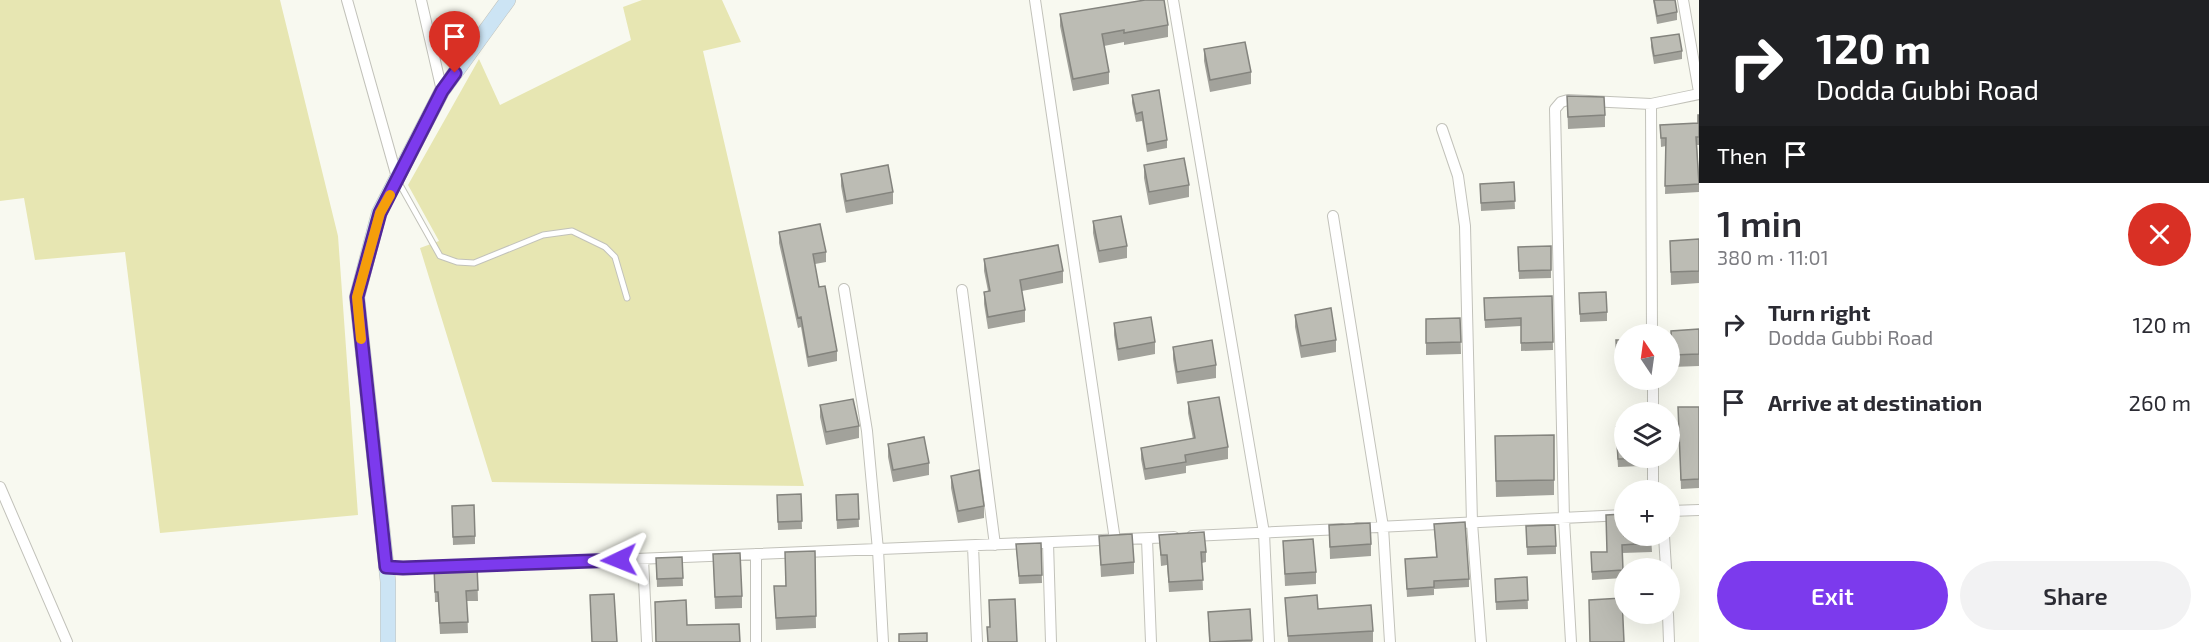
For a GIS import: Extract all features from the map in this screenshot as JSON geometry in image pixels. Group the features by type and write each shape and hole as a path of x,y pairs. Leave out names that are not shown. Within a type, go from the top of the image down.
{"main road":[{"path":"388,642 386,567 357,297 380,213 442,91 508,0"}],"street":[{"path":"347,0 398,181"},
{"path":"421,0 442,91"},
{"path":"1035,0 1115,540"},
{"path":"1173,0 1264,533 1269,642"},
{"path":"1571,642 1564,519 1556,109 1561,102 1568,100 1651,104 1699,93 1683,0"},
{"path":"1651,104 1652,324"},
{"path":"1442,129 1458,176 1465,226 1472,523 1482,642"},
{"path":"1332,216 1383,527 1390,642"},
{"path":"844,289 867,431 878,550 883,642"},
{"path":"962,290 995,545"},
{"path":"0,488 67,642"},
{"path":"1680,511 1699,510"},
{"path":"386,567 1048,543 1614,516"},
{"path":"1147,538 1151,642"},
{"path":"1048,543 1052,642"},
{"path":"973,546 977,642"},
{"path":"756,554 756,642"},
{"path":"643,559 647,642"},
{"path":"1668,624 1669,642"}],"lane":[{"path":"398,181 440,256 457,262 474,262 543,235 572,231 605,247 615,257 627,298"}],"green space":[{"path":"0,0 280,0 338,236 358,515 160,533 125,252 35,260 24,198 0,201"},
{"path":"642,0 722,0 741,42 703,51 804,486 492,482 420,248 439,241 408,185 479,59 500,105 631,40 623,7"}],"building":[{"path":"1145,0 1164,0 1168,25 1124,33 1124,30 1102,34 1109,72 1073,79 1060,14"},
{"path":"1654,0 1675,0 1677,12 1657,16"},
{"path":"1679,34 1682,51 1654,56 1651,38"},
{"path":"1245,42 1251,72 1210,80 1204,49"},
{"path":"1159,90 1167,140 1147,144 1142,112 1136,114 1132,95"},
{"path":"1567,96 1604,97 1605,115 1568,117"},
{"path":"1698,115 1699,137 1696,137 1699,184 1665,186 1666,138 1661,138 1660,125 1698,123"},
{"path":"1184,158 1189,185 1149,192 1144,165"},
{"path":"888,165 893,192 846,201 841,174"},
{"path":"1514,182 1515,201 1481,203 1480,184"},
{"path":"1121,216 1127,246 1099,251 1093,221"},
{"path":"820,224 826,252 813,254 819,287 825,286 837,351 808,357 801,317 798,318 779,232"},
{"path":"1699,239 1699,271 1671,272 1670,241"},
{"path":"1058,245 1063,271 1020,280 1025,310 988,317 984,292 990,291 984,259"},
{"path":"1551,246 1551,270 1519,271 1518,247"},
{"path":"1606,292 1607,312 1580,314 1579,293"},
{"path":"1552,296 1553,342 1521,343 1521,318 1485,320 1484,298"},
{"path":"1331,308 1336,340 1301,346 1295,315"},
{"path":"1151,317 1155,342 1118,349 1114,323"},
{"path":"1460,318 1461,342 1426,343 1426,319"},
{"path":"1699,329 1699,354 1680,355 1680,330"},
{"path":"1212,340 1216,365 1177,372 1173,347"},
{"path":"1219,397 1228,447 1185,455 1186,462 1145,469 1141,448 1195,438 1188,402"},
{"path":"853,399 859,426 826,432 820,405"},
{"path":"1680,407 1699,407 1699,479 1681,480"},
{"path":"1554,435 1554,480 1496,481 1495,436"},
{"path":"924,437 929,463 893,470 888,444"},
{"path":"979,470 984,506 958,511 951,476"},
{"path":"801,494 802,521 778,522 777,495"},
{"path":"858,494 859,519 837,520 836,495"},
{"path":"474,505 475,536 453,537 452,506"},
{"path":"1606,515 1614,515 1614,546 1622,546 1623,558 1614,558 1614,571 1592,572 1591,552 1607,552"},
{"path":"1465,522 1469,579 1434,581 1434,587 1407,589 1405,559 1437,557 1434,524"},
{"path":"1370,523 1371,544 1330,547 1329,525"},
{"path":"1555,525 1556,546 1527,547 1526,526"},
{"path":"1204,532 1206,552 1201,552 1203,580 1169,582 1167,555 1161,555 1159,535"},
{"path":"1132,534 1134,562 1101,565 1099,536"},
{"path":"1313,539 1316,572 1285,574 1283,541"},
{"path":"1041,543 1042,575 1019,576 1016,544"},
{"path":"815,551 816,616 776,618 774,586 786,586 785,552"},
{"path":"740,553 742,596 715,597 713,554"},
{"path":"682,557 683,578 657,579 656,558"},
{"path":"477,565 478,590 466,591 468,622 440,623 434,567"},
{"path":"1527,577 1528,600 1496,602 1495,579"},
{"path":"614,594 617,642 592,642 590,595"},
{"path":"1317,595 1318,609 1371,605 1373,631 1288,636 1285,598"},
{"path":"1614,598 1614,624 1623,624 1624,642 1590,642 1589,600"},
{"path":"1015,599 1017,642 988,642 989,600"},
{"path":"686,600 687,625 739,624 740,642 656,642 655,602"},
{"path":"1250,609 1252,640 1210,642 1208,612"},
{"path":"927,633 927,642 899,642 899,634"}],"slow traffic":[{"path":"361,339 357,297 380,213 390,195"}],"route":[{"path":"455,73 442,91 380,213 357,297 386,567 619,560"}]}
